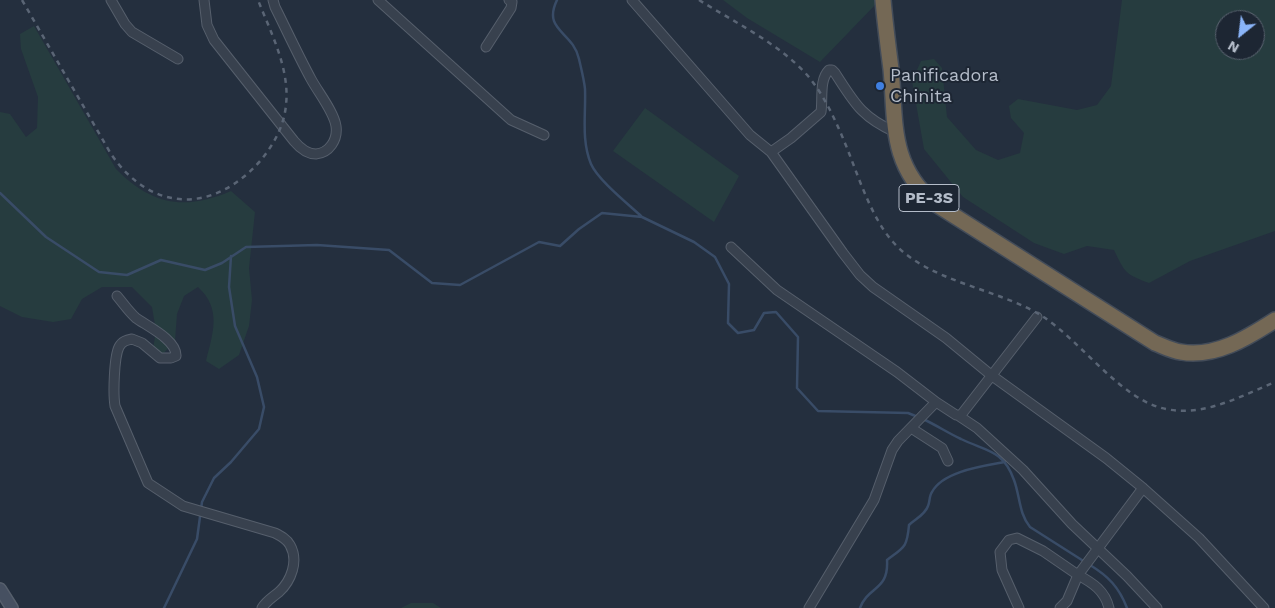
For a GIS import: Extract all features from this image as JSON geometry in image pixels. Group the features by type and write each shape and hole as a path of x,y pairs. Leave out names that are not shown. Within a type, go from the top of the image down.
{"highway":[{"name":"PE-3S","path":"884,0 895,132 909,175 920,191 934,203 1155,343 1180,352 1202,353 1235,343 1252,335 1275,320"}],"street":[{"path":"110,0 132,32 178,58"},
{"path":"204,0 207,25 214,40 294,141 310,154 324,152 335,139 336,125 310,77 273,0"},
{"path":"378,0 511,120 544,135"},
{"path":"486,47 511,8 512,2 509,0"},
{"path":"632,0 750,135 771,152 860,275 873,287 946,338 1143,488 1199,538 1264,608"},
{"path":"771,152 792,138 821,112 821,94 825,75 829,70 835,73 856,106 864,114 881,126 895,132"},
{"path":"731,247 777,290 897,372 932,406 959,416 978,428 1023,470 1072,524 1157,608"},
{"path":"117,296 136,318 150,326 174,346 176,351 176,356 160,358 132,339 122,342 116,356 115,406 148,483 183,506 275,533 286,539 291,546 293,564 288,581 262,608"},
{"path":"959,416 1037,316"},
{"path":"809,608 874,500 892,450 898,440 932,406"},
{"path":"912,426 942,448 948,461"},
{"path":"1060,608 1067,601 1078,575 1143,488"},
{"path":"1019,608 1002,570 1000,559 1000,552 1012,538 1027,542 1090,581 1101,590 1109,608"},
{"path":"0,589 12,608"}],"green space":[{"path":"723,0 876,0 876,4 820,62 747,18"},
{"path":"1122,0 1275,0 1275,231 1190,261 1149,283 1130,275 1121,264 1114,250 1087,246 1064,254 1034,243 963,197 924,149 912,81 921,61 934,59 942,68 947,117 976,150 998,160 1020,153 1024,133 1011,118 1009,106 1018,99 1077,110 1097,105 1111,86"},
{"path":"34,26 116,169 129,181 156,197 169,201 198,201 231,191 255,212 249,268 252,300 249,326 239,355 219,369 206,361 214,322 213,313 206,295 198,287 184,296 177,314 175,341 161,356 153,349 156,331 152,307 132,287 102,287 82,299 71,319 53,322 22,317 0,306 0,112 10,114 26,137 37,128 38,97 21,49 20,34"},
{"path":"645,108 739,176 714,222 613,151"},
{"path":"411,603 433,603 441,608 401,608"}],"waterway":[{"path":"557,0 553,10 553,18 560,31 576,50 583,77 585,89 585,136 591,164 606,184 641,216"},
{"path":"0,193 46,237 99,272 127,275 161,260 205,270 222,263 246,247 317,245 389,250 432,283 460,285 539,242 560,246 579,229 602,213 642,217 694,242 715,257 729,284 728,323 738,333 754,330 764,313 776,312 798,337 797,388 818,411 908,413 918,417"},
{"path":"164,608 197,539 202,502 214,478 231,462 259,429 264,407 257,377 235,326 229,287 231,256"},
{"path":"923,419 999,457 1010,470 1020,505 1026,522 1030,527 1085,562"},
{"path":"860,608 885,577 887,560 904,546 909,525 925,512 931,494 937,485 954,474 1005,462"},
{"path":"1090,565 1112,583 1127,608"}],"railway":[{"path":"22,0 111,154 127,174 145,188 164,196 184,199 204,197 224,190 243,177 266,154 281,127 286,105 285,78 274,38 258,0"},
{"path":"699,0 770,44 797,64 808,76 823,97 835,120 877,219 893,242 908,256 944,276 1005,298 1042,316 1072,340 1118,383 1150,404 1180,411 1208,408 1236,399 1275,382"}],"place":[{"name":"Panificadora Chinita","path":"880,86"}]}
